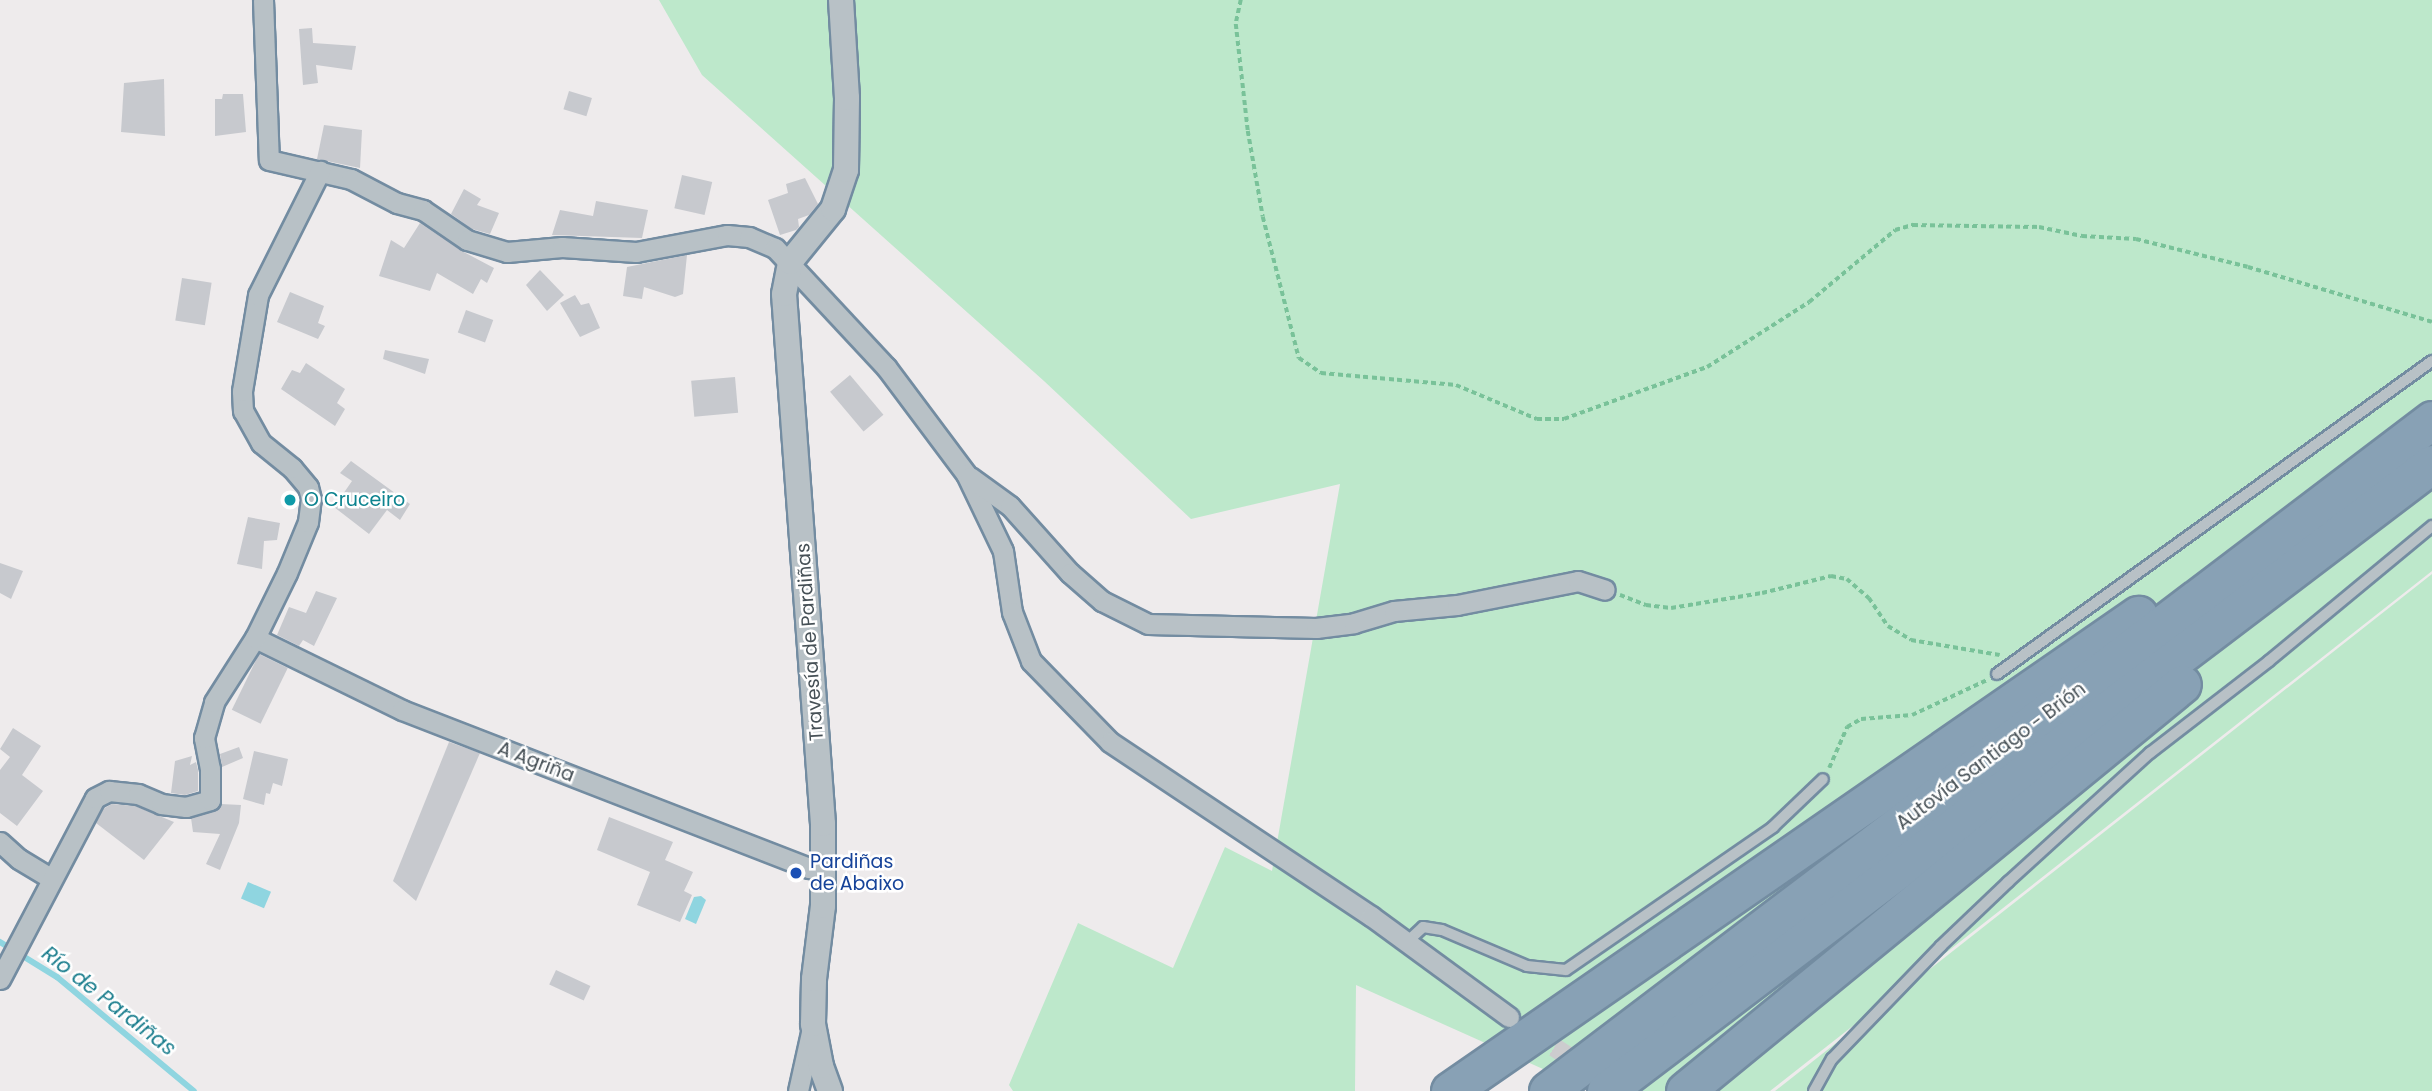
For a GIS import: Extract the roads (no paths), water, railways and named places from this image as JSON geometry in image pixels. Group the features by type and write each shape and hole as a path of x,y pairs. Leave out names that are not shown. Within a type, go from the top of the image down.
{"highway":[{"name":"Autovía Santiago - Brión","path":"1548,1091 2006,746 2432,420"},
{"name":"Autovía Santiago - Brión","path":"1606,1091 2432,464"},
{"path":"1450,1091 2217,559 2299,521"},
{"path":"1685,1091 2325,566 2354,522"}],"street":[{"path":"263,0 269,160 351,179 397,203 423,210 467,240 497,250 562,247 636,252 727,235 749,237 775,248 886,367 967,474 1003,551 1012,612 1031,661 1110,742 1407,942 1509,1017"},
{"path":"790,262 833,209 846,170 847,98 841,0"},
{"path":"4,971 95,798 109,791 138,794 161,804 186,807 210,800 210,769 204,738 214,702 255,638 308,522 311,499 308,487 292,468 261,443 248,422 242,391 258,295 320,171"},
{"name":"Travesía de Pardiñas","path":"790,262 784,283 785,308 822,797 824,870 814,979 813,1024 821,1066 830,1091"},
{"path":"967,474 1010,506 1070,573 1102,601 1147,624 1316,628 1578,581 1605,590"},
{"name":"A Agriña","path":"255,638 402,710 809,868 824,870"},
{"path":"0,842 19,859 51,878"},
{"path":"798,1091 813,1024"}],"lane":[{"path":"1997,674 2432,361"},
{"path":"1814,1091 1832,1059 1941,946 2008,882 2150,753 2269,661 2432,526"},
{"path":"1407,942 1423,927 1442,930 1527,966 1566,970 1773,827 1823,779"}],"water":[{"path":"248,882 271,892 264,908 241,899"},
{"path":"701,896 706,900 696,924 685,919 694,897"}],"waterway":[{"name":"Río de Pardiñas","path":"0,942 57,977 194,1091"}],"tunnel":[{"path":"1530,1031 1587,1068"}],"place":[{"name":"O Cruceiro","path":"290,500"},
{"name":"Pardiñas de Abaixo","path":"796,873"}]}
